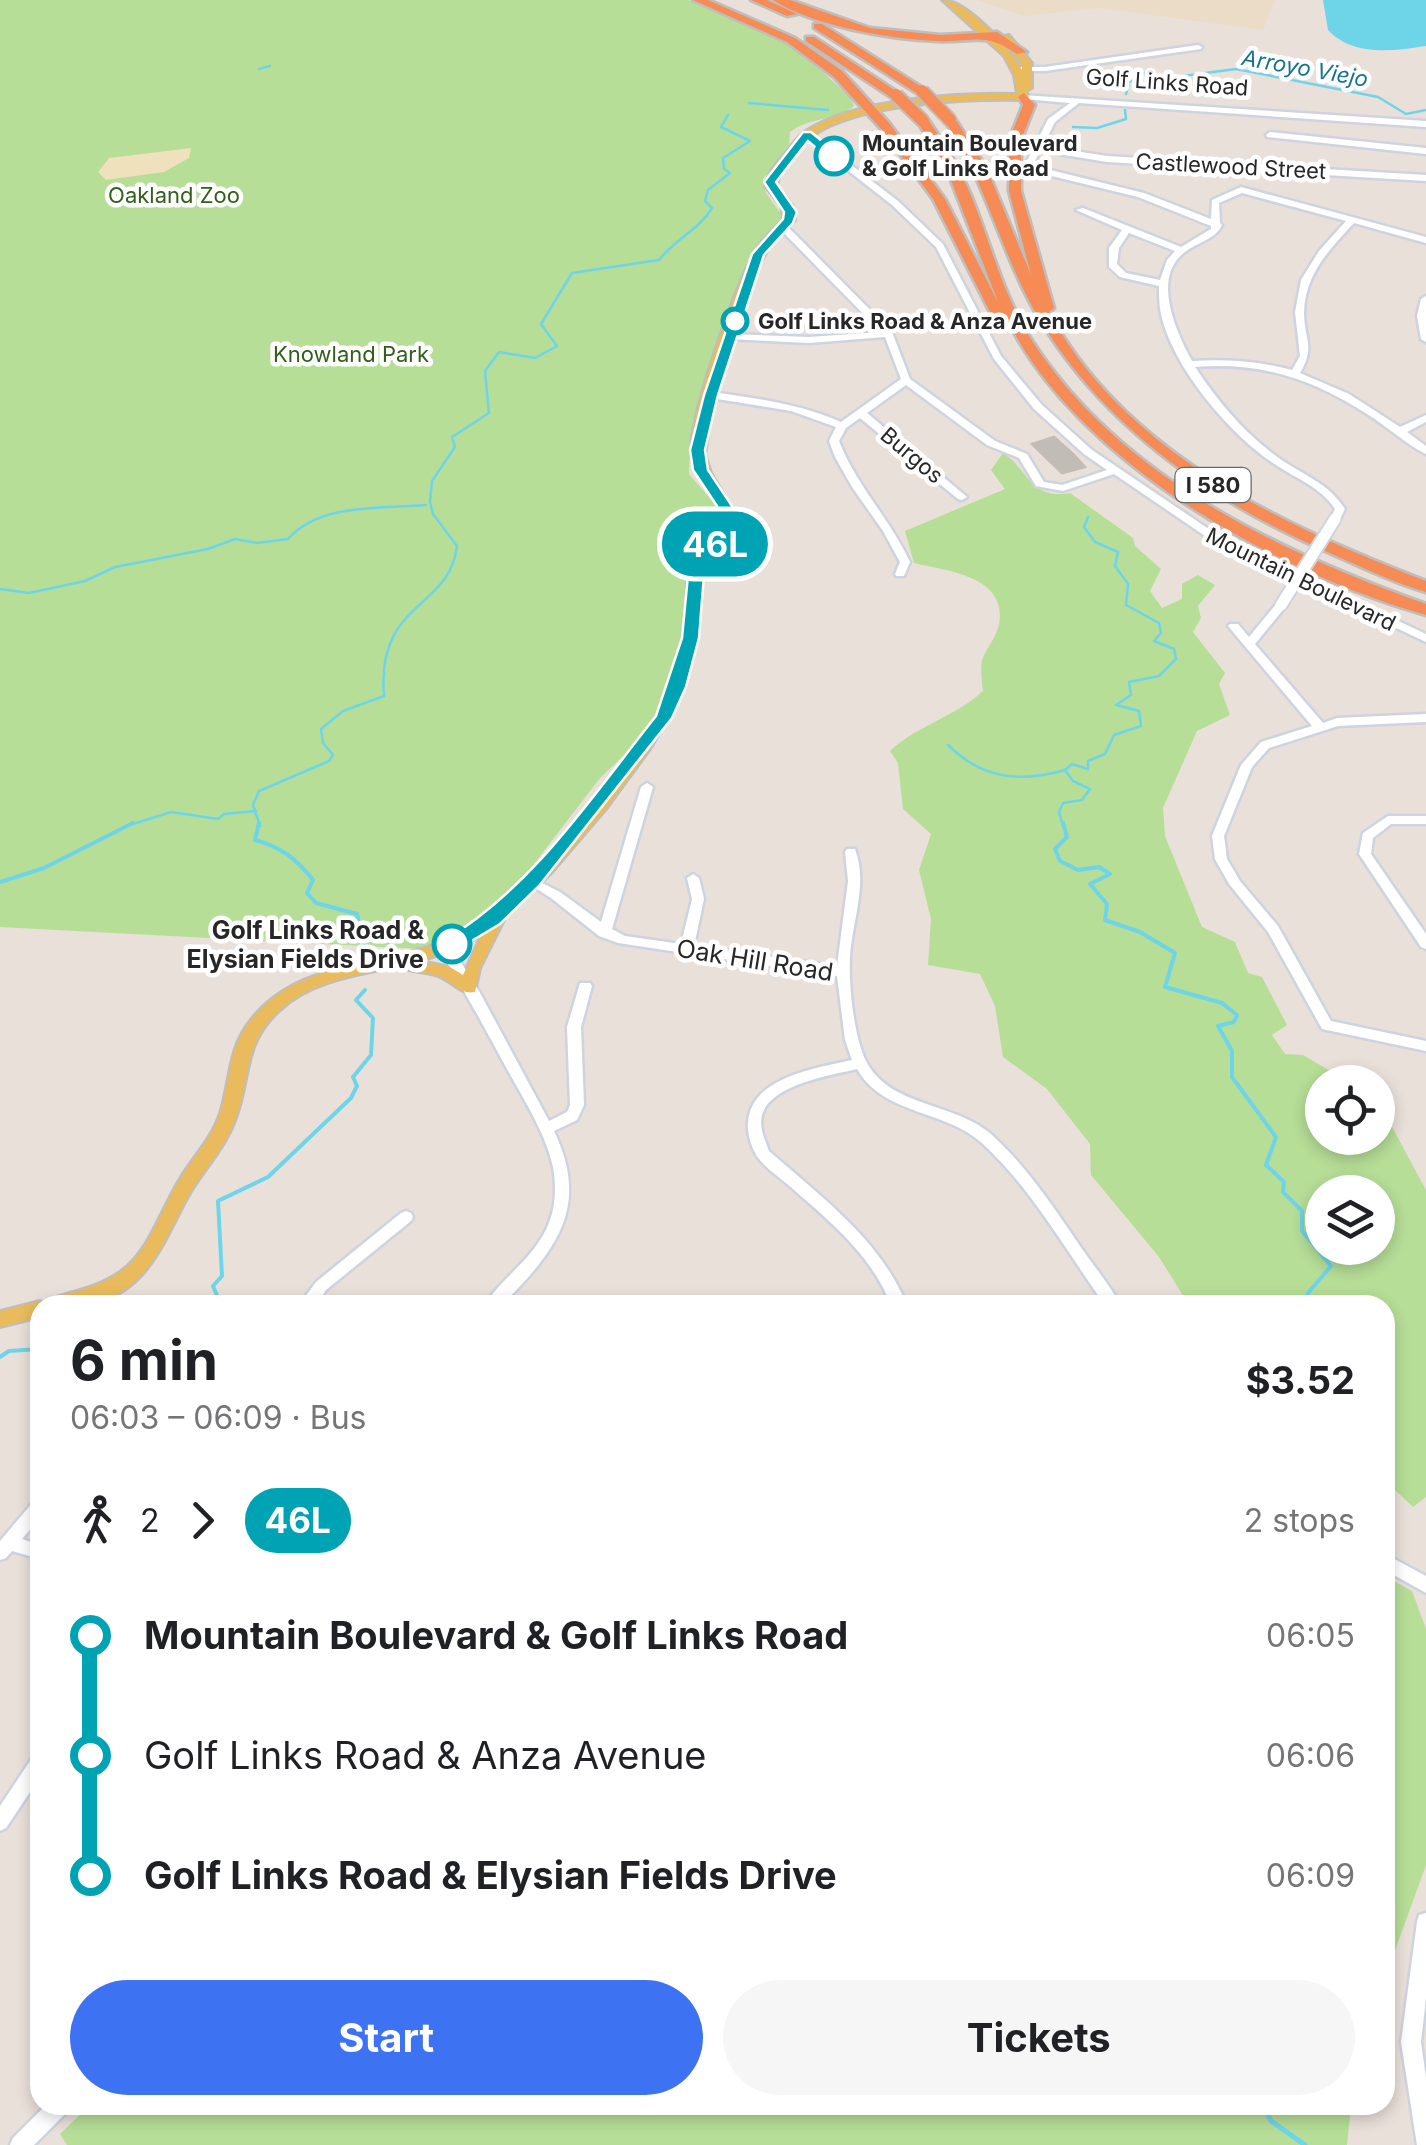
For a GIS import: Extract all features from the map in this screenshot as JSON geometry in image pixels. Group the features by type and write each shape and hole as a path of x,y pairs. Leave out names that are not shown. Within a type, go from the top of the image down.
{"highway":[{"path":"698,0 809,51 872,113 947,211 994,310 1051,378"},
{"name":"I 580","path":"716,0 802,35 896,95 923,121 953,169 1009,310 1051,378 1124,450 1200,504 1318,566 1426,610"},
{"name":"I 580","path":"757,0 834,34 922,91 950,120 981,167 1046,320 1099,394 1180,462 1291,530 1426,587"},
{"path":"779,0 868,30 930,37 997,36 1020,52"},
{"path":"930,37 959,33 967,27 965,16"},
{"path":"1024,98 1028,105 1016,140 1015,191 1047,296 1046,320"}],"main road":[{"path":"947,0 1006,54 1019,74 1018,89 1024,98"},
{"path":"964,0 1020,52 1029,69 1024,98"},
{"path":"991,96 1010,87 1013,68"},
{"name":"Golf Links Road","path":"807,134 834,121 872,113 991,96 1024,98"},
{"name":"Golf Links Road","path":"872,113 1024,98"},
{"path":"89,1295 115,1287 136,1273 154,1252 185,1186 222,1129 243,1048 269,1010 314,983 445,948 504,910 532,882 642,748 678,687 690,638 696,575 727,522 724,506 700,470 698,450 711,395 758,254 790,212 770,182 807,134"},
{"path":"393,963 444,971 469,988 472,968 504,910"},
{"path":"0,1319 30,1312"}],"street":[{"path":"1013,68 1198,47"},
{"name":"Golf Links Road","path":"1024,98 1426,124"},
{"path":"1077,100 1051,121 1031,160 1034,170 1141,195 1218,225"},
{"name":"Mountain Boulevard","path":"807,134 896,204 940,246 978,327 1009,373 1064,431 1113,471 1218,540 1426,638"},
{"path":"1270,136 1426,152"},
{"name":"Castlewood Street","path":"1037,148 1107,159 1426,178"},
{"path":"1240,167 1241,190"},
{"path":"1249,644 1280,604 1340,509 1332,496 1249,438 1217,403 1170,334 1161,309 1160,284 1180,250 1208,237 1218,225 1216,202 1241,190 1426,240"},
{"path":"1080,210 1180,250"},
{"path":"1296,372 1305,356 1297,317 1301,283 1309,268 1352,220"},
{"path":"782,227 890,334 906,380 992,443 1023,456 1044,486 1063,488 1113,471"},
{"path":"1128,228 1114,248 1112,265 1123,275 1160,284"},
{"path":"1426,300 1426,339"},
{"path":"730,337 808,340 890,334"},
{"path":"1191,364 1235,360 1296,372 1348,396 1426,451"},
{"path":"900,574 905,562 893,533 839,459 834,440 842,426 906,380"},
{"path":"711,395 789,404 842,426"},
{"name":"Burgos","path":"861,413 962,497"},
{"path":"1400,431 1426,418"},
{"path":"1234,626 1318,726"},
{"path":"1426,718 1374,718 1318,726 1265,744 1247,765 1218,836 1221,858 1235,884 1273,929 1327,1025 1426,1046"},
{"path":"604,933 647,787"},
{"path":"1426,820 1388,820 1367,836 1365,845 1366,854 1426,944"},
{"path":"843,972 842,942 857,872 852,852"},
{"path":"687,948 698,898 693,878"},
{"name":"Oak Hill Road","path":"532,882 559,895 604,933 645,944 843,972 857,1064"},
{"path":"445,948 548,1128 563,1184 553,1236 537,1262 502,1295"},
{"path":"548,1128 576,1111 574,1027 585,986"},
{"path":"895,1295 883,1269 868,1251 763,1154 754,1137 756,1110 774,1090 857,1064 896,1098 955,1118 986,1138 1105,1295"},
{"path":"314,1295 406,1217"},
{"path":"4,1548 30,1518"},
{"path":"4,1548 30,1551"},
{"path":"1395,1568 1426,1585"},
{"path":"0,1822 30,1777"},
{"path":"1426,1922 1411,2042 1426,2143"},
{"path":"20,2145 50,2115"}],"shaded area":[{"path":"976,0 1275,0 1263,30 1098,8 1025,16"}],"green space":[{"name":"Knowland Park","path":"0,0 688,0 798,49 851,98 854,106 847,111 790,132 789,146 763,179 766,193 783,217 748,259 690,444 689,474 714,503 718,517 713,536 687,578 685,621 670,689 638,742 600,778 524,877 478,920 421,949 0,927"},
{"path":"1003,453 1039,488 1057,494 1070,493 1133,538 1135,546 1161,569 1150,591 1162,608 1182,599 1182,584 1198,575 1215,585 1198,606 1201,618 1193,632 1225,673 1219,684 1230,715 1197,731 1163,808 1165,836 1202,927 1235,942 1248,973 1262,977 1287,1025 1272,1035 1285,1054 1303,1055 1320,1065 1305,1065 1305,1155 1395,1155 1395,1133 1426,1190 1426,1497 1413,1507 1395,1490 1395,1295 1183,1295 1159,1257 1091,1175 1090,1144 1047,1089 1003,1057 995,1006 980,974 928,965 931,919 919,870 931,834 903,809 898,763 890,751 983,691 982,660 998,629 999,608 994,595 972,578 914,563 905,531 1005,489 991,470"},
{"path":"1395,1582 1412,1591 1426,1629 1426,1865 1395,1950"},
{"path":"80,2115 1350,2115 1347,2145 67,2145 60,2134"}],"sand":[{"path":"191,148 189,158 164,172 106,180 98,172 109,158"}],"water":[{"path":"1323,0 1426,0 1426,46 1374,50 1349,45 1328,30"}],"building":[{"path":"1054,437 1085,467 1062,473 1032,444"}],"waterway":[{"path":"259,69 270,66"},
{"name":"Arroyo Viejo","path":"1126,94 1129,82 1144,73 1175,77 1236,69 1378,97 1406,114 1426,110"},
{"name":"Arroyo Viejo","path":"749,103 828,110"},
{"name":"Arroyo Viejo","path":"1073,127 1097,128 1126,119 1125,110"},
{"name":"Arroyo Viejo","path":"255,811 253,805 259,791 329,761 333,755 323,743 321,729 343,711 384,696 391,641 452,567 457,546 433,514 432,481 455,447 452,437 489,413 485,371 499,352 535,358 557,346 541,324 572,273 659,260 700,222 712,208 705,201 708,190 730,173 724,169 723,158 750,141 721,127 728,115"},
{"path":"0,589 29,593 48,589 85,581 115,567 208,549 235,539 257,543 288,539 301,527 334,513 426,505"},
{"path":"1065,770 1072,764 1088,769 1088,761 1105,754 1114,735 1141,726 1139,711 1116,705 1131,695 1129,682 1159,676 1176,659 1174,649 1154,641 1161,633 1159,623 1126,605 1128,584 1115,566 1118,552 1095,542 1084,527 1088,517"},
{"path":"948,745 974,765 1002,775 1033,776 1065,770"},
{"path":"1063,826 1059,812 1063,803 1082,800 1090,789 1073,781 1065,770"},
{"path":"127,826 171,812 218,819 224,814 255,811"},
{"name":"Arroyo Viejo","path":"255,811 259,823"},
{"path":"127,826 133,823"},
{"name":"Arroyo Viejo","path":"259,823 255,840 281,850 301,866 313,880 307,893 316,903 357,914 365,948"},
{"path":"1063,823 1067,837 1055,849 1060,861 1078,870 1099,867 1110,874 1090,884 1107,904 1105,920 1140,932 1175,953 1165,987 1222,1003 1237,1015 1234,1022 1218,1026 1232,1051 1232,1077 1276,1137 1266,1165 1284,1182 1283,1192 1302,1211 1302,1231 1331,1266 1308,1295"},
{"path":"0,882 44,868 127,826"},
{"name":"Arroyo Viejo","path":"217,1295 213,1286 222,1276 218,1201 268,1177 351,1098 357,1086 353,1077 371,1055 373,1018 356,1000 365,990"},
{"name":"Arroyo Viejo","path":"0,1357 9,1351 30,1350"},
{"path":"1268,2115 1305,2145"}],"bus line":[{"name":"46L","path":"452,944 514,902 572,837 664,718 678,687 690,638 696,575 727,522 724,506 700,470 698,450 711,395 758,254 789,220 787,206 770,182 807,134 834,156"}],"place":[{"name":"Mountain Boulevard & Golf Links Road","path":"834,156"},
{"name":"Golf Links Road & Anza Avenue","path":"735,321"},
{"name":"Golf Links Road & Elysian Fields Drive","path":"452,944"}],"park label":[{"name":"Oakland Zoo","path":"174,195"}]}
